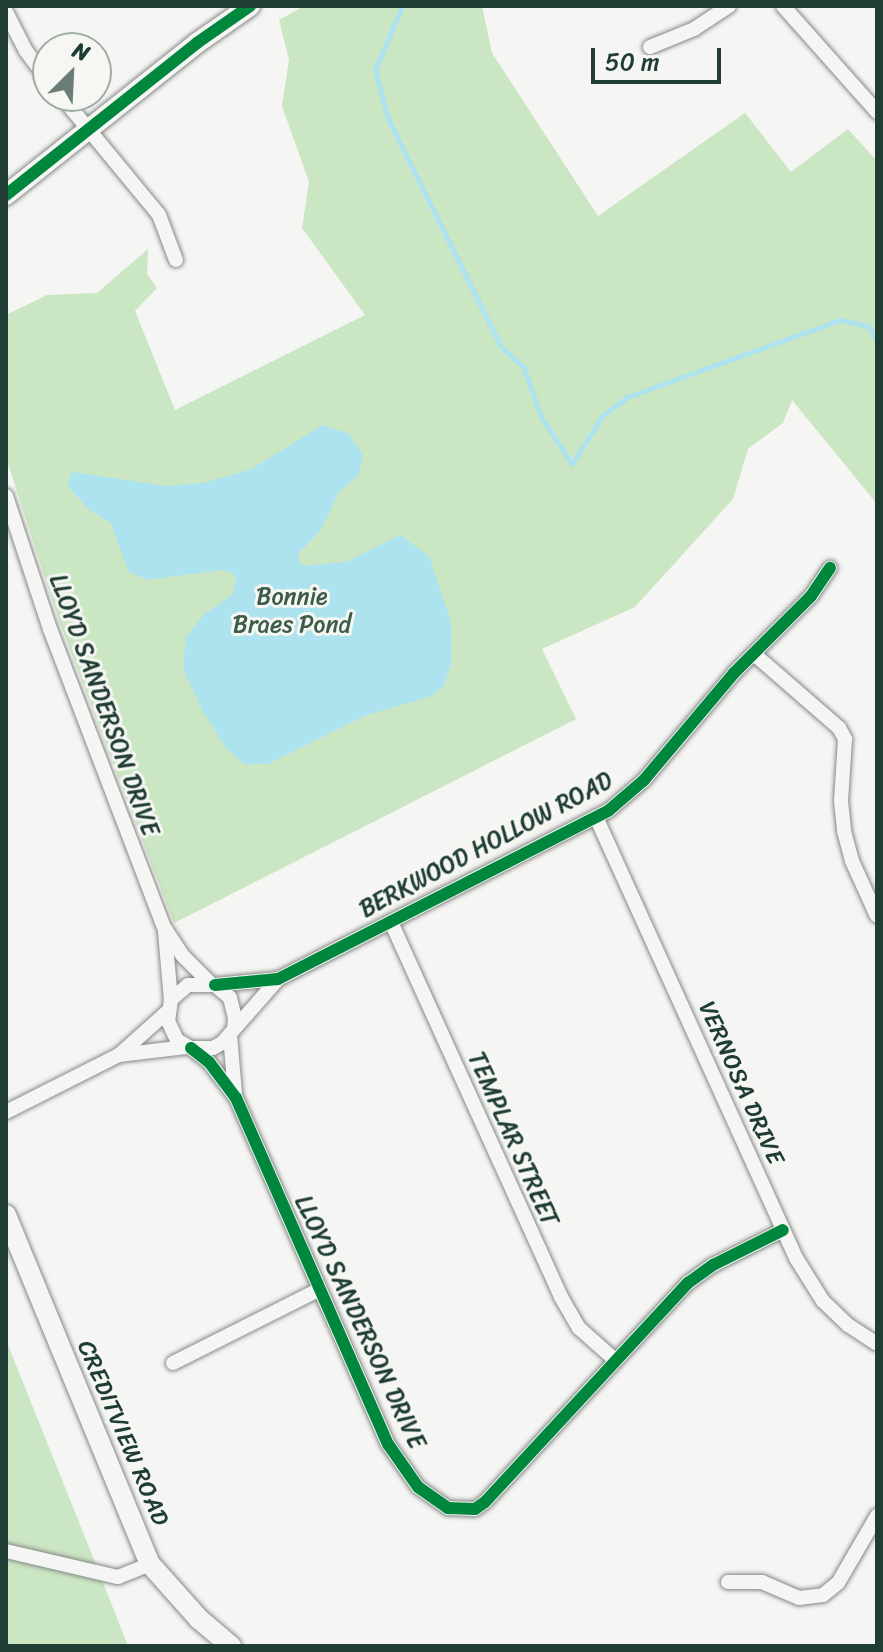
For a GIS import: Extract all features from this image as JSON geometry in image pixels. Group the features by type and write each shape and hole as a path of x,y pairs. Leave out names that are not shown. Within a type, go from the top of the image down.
{"street":[{"path":"6,195 205,37 250,6"},
{"path":"650,47 694,29 729,6"},
{"path":"783,6 877,112"},
{"path":"6,12 32,59"},
{"path":"75,112 159,215 176,260"},
{"name":"LLOYD SANDERSON DRIVE","path":"6,496 50,629 164,927 182,955 213,984"},
{"name":"BERKWOOD HOLLOW ROAD","path":"232,1031 278,979 596,817 644,780 754,654 811,596 830,568"},
{"path":"754,654 839,728 845,739 841,801 844,831 852,861 877,916"},
{"name":"VERNOSA DRIVE","path":"596,817 783,1230 823,1301 848,1325 877,1344"},
{"name":"TEMPLAR STREET","path":"391,922 561,1297 579,1328 615,1360"},
{"name":"LLOYD SANDERSON DRIVE","path":"164,927 170,1005"},
{"name":"BERKWOOD HOLLOW ROAD","path":"213,984 278,979"},
{"path":"6,1112 119,1055 188,985 213,984 230,998 235,1018 232,1031 213,1048 119,1055"},
{"path":"170,1005 171,1032 188,1048"},
{"name":"LLOYD SANDERSON DRIVE","path":"232,1031 236,1098"},
{"name":"LLOYD SANDERSON DRIVE","path":"188,1048 211,1064 236,1098 318,1290 399,1464 418,1487 448,1508 475,1509 485,1502 688,1283 713,1265 783,1230"},
{"name":"CREDITVIEW ROAD","path":"6,1215 150,1564 199,1619 231,1646"},
{"path":"173,1363 318,1290"},
{"path":"728,1582 762,1582 799,1598 823,1595 838,1583 877,1516"},
{"path":"6,1551 118,1577 150,1564"}],"green space":[{"name":"Bonnie Braes Pond","path":"304,6 482,6 492,53 598,216 745,113 791,172 848,129 877,161 877,504 792,400 783,423 748,449 733,499 635,607 542,649 576,719 174,923 60,623 6,458 6,315 47,295 97,293 148,249 147,274 157,288 135,311 175,410 365,315 302,228 309,182 282,106 289,60 279,20"},
{"path":"6,1340 91,1552 128,1646 6,1646"}],"water":[{"path":"323,425 349,434 363,455 359,475 339,492 321,530 298,554 301,566 346,562 400,535 429,556 451,621 451,664 444,686 432,696 367,715 268,764 244,764 226,748 202,710 183,668 186,637 204,614 232,595 236,579 234,574 223,570 147,580 128,571 111,523 89,510 67,485 72,472 167,486 204,483 251,469"}],"waterway":[{"path":"402,6 375,70 388,119 501,347 524,368 541,417 572,464 602,416 627,397 840,320 868,326 877,341"}],"cycle path":[{"path":"6,195 197,43 250,6"},
{"path":"215,985 278,979 608,811 644,780 734,673 811,596 830,568"},
{"path":"191,1048 209,1062 236,1098 388,1444 418,1487 448,1508 475,1509 485,1502 688,1283 713,1265 783,1230"}]}
